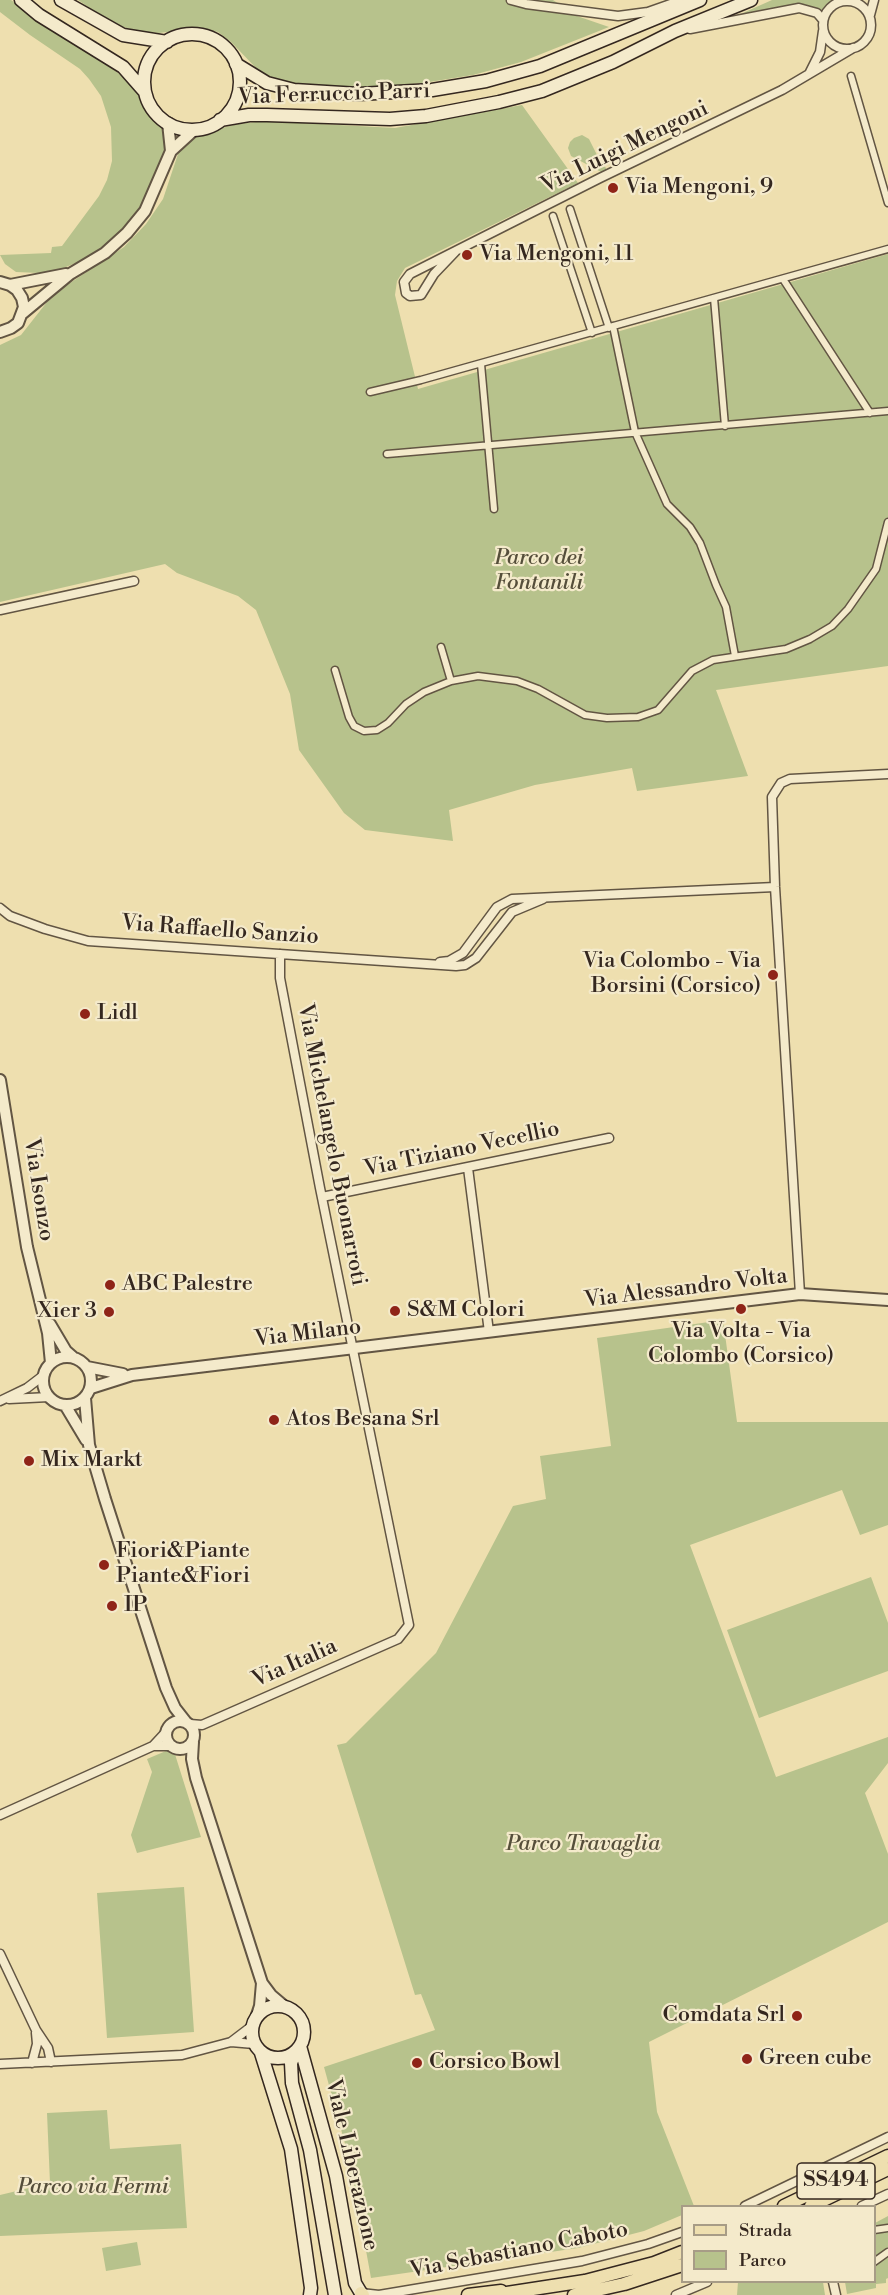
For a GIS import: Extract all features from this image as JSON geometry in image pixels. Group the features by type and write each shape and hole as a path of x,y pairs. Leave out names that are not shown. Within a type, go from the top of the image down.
{"main road":[{"path":"21,0 39,15 123,67 145,93 152,109 168,123 181,129 194,130"},
{"name":"Via Ferruccio Parri","path":"61,0 116,32 167,42 183,35 207,37 222,46 236,64 267,83 294,90 359,94 432,90 486,81 540,66 700,0"},
{"name":"Via Ferruccio Parri","path":"220,120 249,115 390,119 462,110 542,91 613,62 675,31 751,0"},
{"path":"145,93 145,75 148,64 158,49 167,42"},
{"name":"Via Ferruccio Parri","path":"194,130 210,126 229,112 237,97 240,82 236,64"},
{"path":"262,2052 282,2058 298,2048 304,2036 303,2024 295,2012 284,2006 272,2006 254,2020 262,2052 291,2149 311,2288 310,2295"},
{"name":"Viale Liberazione","path":"298,2048 291,2063 292,2083 310,2150 336,2295"},
{"name":"Viale Liberazione","path":"298,2048 336,2176 355,2283 362,2294"},
{"name":"Viale Liberazione","path":"262,2052 285,2072 292,2083"},
{"name":"SS494","path":"786,2205 888,2156"},
{"name":"SS494","path":"813,2205 888,2169"},
{"path":"494,2295 621,2272 681,2252"},
{"path":"574,2295 624,2284 681,2265"},
{"path":"468,2295 536,2289"}],"street":[{"path":"512,0 526,4 618,16 648,12 682,0"},
{"path":"870,15 874,0"},
{"path":"675,31 799,8 817,13 823,25 827,38 834,45 853,48 868,38 872,28 870,15 859,1 844,2 827,11 823,25 820,52 810,73"},
{"name":"Via Luigi Mengoni","path":"455,252 434,274 421,295 410,296 406,293 404,282 410,274 600,178 782,90 853,48"},
{"path":"851,76 888,203"},
{"path":"168,123 171,151"},
{"path":"0,332 14,327 23,313 69,274 105,254 128,233 145,211 171,151 194,130"},
{"path":"570,209 611,327 635,432 663,498 690,527 700,543 726,607 735,656"},
{"path":"553,216 592,333"},
{"path":"369,392 481,364 888,249"},
{"path":"5,283 69,274"},
{"path":"783,279 870,413"},
{"path":"5,283 21,295 23,313"},
{"path":"714,298 725,426"},
{"path":"481,364 494,509"},
{"path":"387,454 888,411"},
{"path":"335,670 349,717 354,726 364,731 376,730 388,723 406,704 424,692 451,681 478,676 517,681 538,689 585,714 607,718 638,717 658,710 692,671 713,660 786,649 832,626 848,609 876,569 888,522"},
{"path":"0,610 134,581"},
{"path":"441,647 451,681"},
{"path":"800,1294 775,887 772,797 781,783 790,779 888,774"},
{"path":"432,963 449,961 463,953 487,918 505,902 512,899 775,887"},
{"name":"Via Raffaello Sanzio","path":"0,914 51,932 88,941 456,966 471,963 512,912 528,903 543,899"},
{"name":"Via Raffaello Sanzio","path":"0,908 10,916"},
{"name":"Via Michelangelo Buonarroti","path":"280,954 280,978 322,1197 409,1624"},
{"name":"Via Isonzo","path":"0,1080 27,1247 41,1305 51,1363"},
{"name":"Via Tiziano Vecellio","path":"322,1197 609,1138"},
{"path":"468,1168 489,1332"},
{"name":"Via Alessandro Volta","path":"489,1332 800,1294 888,1300"},
{"name":"Via Isonzo","path":"41,1305 55,1335 74,1358"},
{"name":"Via Milano","path":"87,1367 132,1375 489,1332"},
{"path":"3,1400 29,1387 44,1375 51,1363 66,1357 74,1358 87,1367 91,1374 88,1393 89,1445"},
{"path":"44,1375 44,1386 49,1397 56,1403 65,1405 79,1402 88,1393"},
{"name":"Via Milano","path":"88,1393 132,1375"},
{"path":"3,1400 49,1397"},
{"path":"65,1405 89,1445 166,1688 175,1708 194,1732 192,1759 196,1778 262,1983 284,2006"},
{"name":"Via Italia","path":"188,1723 202,1725 398,1639 409,1624"},
{"path":"166,1688 167,1740 188,1760 196,1778"},
{"path":"0,1815 153,1746 174,1722 188,1723"},
{"path":"153,1746 187,1747 193,1742"},
{"path":"0,1954 36,2030 48,2048 51,2062"},
{"path":"0,2064 182,2055 231,2042 254,2020 260,2006 262,1983"},
{"path":"32,2063 38,2044 36,2030"},
{"path":"231,2042 262,2052"},
{"path":"747,2205 888,2137"},
{"path":"864,2205 888,2194"},
{"name":"Via Sebastiano Caboto","path":"362,2294 379,2295 582,2261 648,2244 681,2232"},
{"path":"676,2295 706,2283"}],"green space":[{"path":"0,0 11,0 127,80 163,124 168,146 151,193 134,218 111,242 85,259 59,270 39,273 16,272 5,264 0,255 51,253 52,247 62,246 99,196 107,180 112,161 111,127 101,96 89,79 80,69 0,12"},
{"path":"78,0 553,0 577,16 609,27 521,62 473,75 423,83 370,87 316,86 294,84 273,78 257,69 218,32 201,28 159,33 137,31 113,24"},
{"path":"772,0 839,0 822,13 814,8 734,17"},
{"name":"Parco dei Fontanili","path":"522,105 578,183 405,268 397,281 395,295 418,389 888,254 888,666 716,690 748,776 637,791 632,768 535,785 449,810 453,841 365,830 344,813 299,750 290,694 256,610 238,596 177,573 165,564 0,602 0,345 21,335 47,302 67,285 124,247 146,224 163,199 179,151 187,139 197,134 238,124 265,121 395,128"},
{"path":"582,135 589,139 606,168 603,173 571,156 568,148 570,142"},
{"name":"Parco Travaglia","path":"723,1320 737,1422 888,1422 888,1525 860,1535 842,1490 690,1545 776,1777 888,1737 888,1763 865,1793 888,1854 888,1922 649,2042 657,2112 694,2205 681,2205 681,2215 644,2231 578,2248 371,2278 350,2162 324,2067 435,2030 421,1994 415,1995 337,1745 346,1743 436,1653 513,1506 546,1499 540,1456 611,1446 597,1338"},
{"path":"871,1577 888,1623 888,1671 759,1718 727,1630"},
{"path":"173,1748 201,1837 137,1853 131,1835 152,1772 147,1759"},
{"path":"184,1887 194,2032 107,2038 97,1893"},
{"name":"Parco via Fermi","path":"107,2110 110,2149 181,2144 187,2228 0,2236 0,2195 50,2183 47,2113"},
{"path":"888,2216 888,2278 886,2283 876,2284 876,2288 847,2294 845,2283 876,2283 876,2222"},
{"path":"137,2242 141,2265 106,2271 102,2248"},
{"path":"738,2283 823,2283 825,2295 737,2295"}],"place":[{"name":"Via Mengoni, 9","path":"613,188"},
{"name":"Via Mengoni, 11","path":"467,255"},
{"name":"Via Colombo - Via Borsini (Corsico)","path":"773,975"},
{"name":"Lidl","path":"85,1014"},
{"name":"ABC Palestre","path":"110,1285"},
{"name":"Via Volta - Via Colombo (Corsico)","path":"741,1309"},
{"name":"S&M Colori","path":"395,1311"},
{"name":"Xier 3","path":"109,1312"},
{"name":"Atos Besana Srl","path":"274,1420"},
{"name":"Mix Markt","path":"29,1461"},
{"name":"Fiori&Piante Piante&Fiori","path":"104,1565"},
{"name":"IP","path":"112,1606"},
{"name":"Comdata Srl","path":"797,2016"},
{"name":"Green cube","path":"747,2059"},
{"name":"Corsico Bowl","path":"417,2063"}]}
